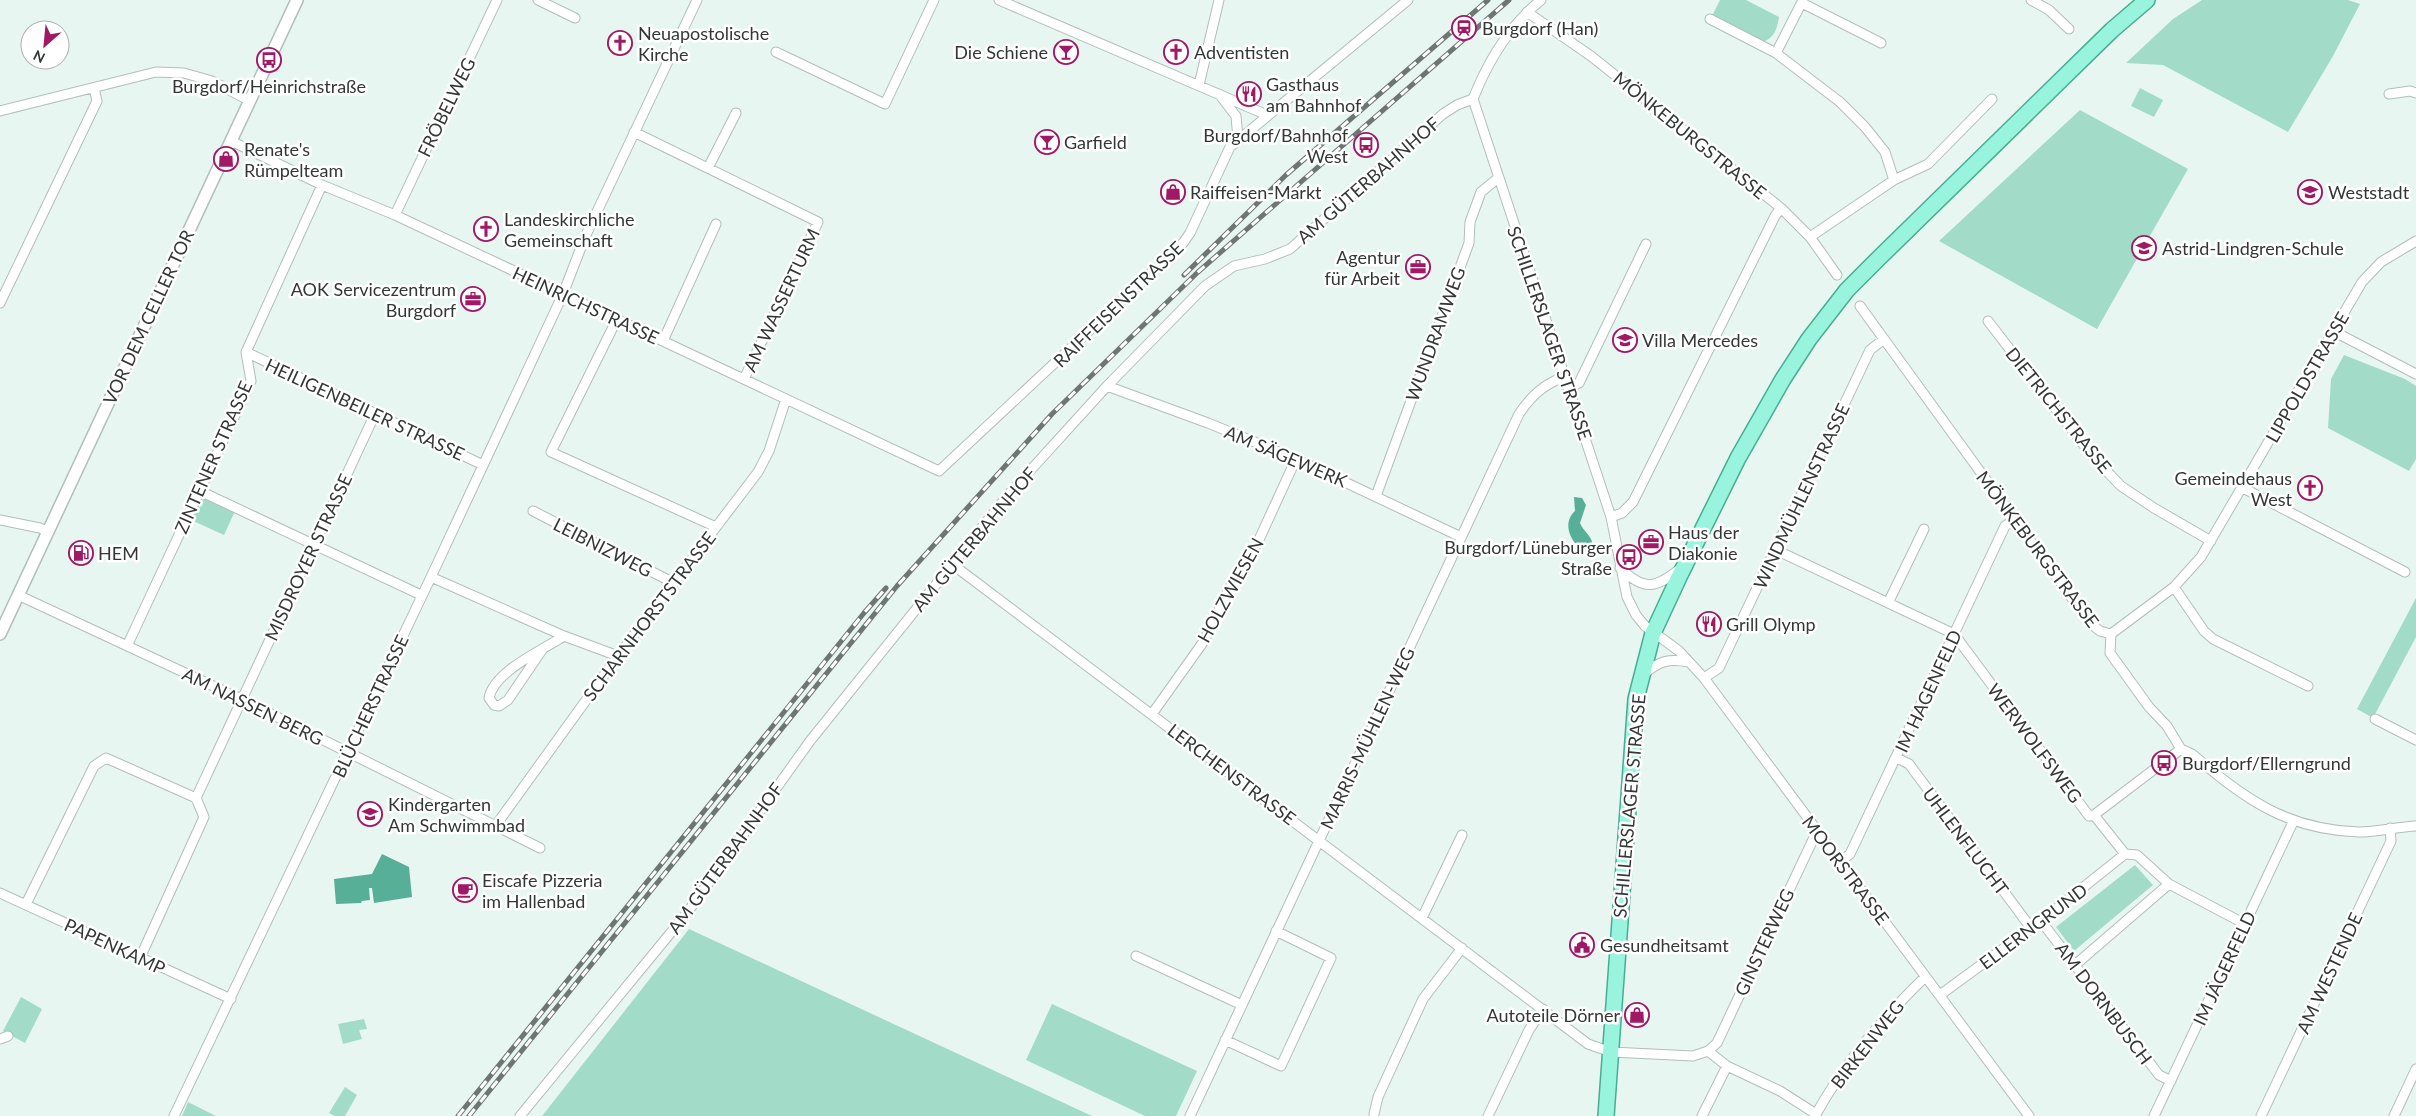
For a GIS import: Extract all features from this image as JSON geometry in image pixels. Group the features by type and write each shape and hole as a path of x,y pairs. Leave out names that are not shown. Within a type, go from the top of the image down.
{"main road":[{"path":"2112,30 2137,0"},
{"path":"1653,633 1685,565 1760,418 1783,379 1828,314 1880,256 2112,30 2147,0"},
{"name":"SCHILLERSLAGER STRASSE","path":"1606,1116 1636,699 1653,633"}],"street":[{"name":"VOR DEM CELLER TOR","path":"0,634 297,0"},
{"name":"FRÖBELWEG","path":"395,215 497,0"},
{"path":"538,0 575,18"},
{"name":"BLÜCHERSTRASSE","path":"174,1116 431,577 563,294 585,237 697,0"},
{"path":"776,52 885,104 934,0"},
{"path":"999,0 1267,115"},
{"path":"1199,85 1219,0"},
{"name":"RAIFFEISENSTRASSE","path":"939,471 1183,243 1190,233 1224,157 1238,139 1408,0"},
{"path":"1473,99 1483,73 1506,37 1527,12 1541,0"},
{"path":"2031,0 2049,10 2069,29"},
{"path":"1776,53 1803,2 1881,43"},
{"name":"MÖNKEBURGSTRASSE","path":"1527,12 1591,56 1781,208 1810,237 1837,275"},
{"path":"1710,19 1776,53 1840,102 1865,127 1885,152 1894,180"},
{"path":"0,111 156,72 184,74 212,81 250,101"},
{"path":"0,303 97,101 94,88"},
{"path":"2388,94 2410,91 2416,93"},
{"path":"1218,94 1236,116 1238,139"},
{"name":"SCHILLERSLAGER STRASSE","path":"1473,99 1611,517 1627,597 1636,615 1653,633"},
{"name":"AM GÜTERBAHNHOF","path":"520,1116 686,913 810,741 952,564 1008,495 1107,386 1206,286 1234,266 1265,259 1290,249 1443,114 1457,105 1473,99"},
{"path":"1810,237 1894,180 1928,164 1992,99"},
{"path":"708,168 736,113"},
{"name":"AM WASSERTURM","path":"634,132 818,222 744,379"},
{"name":"HEINRICHSTRASSE","path":"231,141 322,185 395,215 939,471"},
{"name":"WUNDRAMWEG","path":"1376,496 1469,243 1470,222 1481,192 1498,178"},
{"path":"246,352 322,185"},
{"path":"1611,517 1622,513 1633,502 1770,225 1781,208"},
{"path":"663,341 716,224"},
{"name":"LIPPOLDSTRASSE","path":"2112,634 2174,587 2188,573 2211,540 2362,282 2371,271 2396,251 2416,241"},
{"path":"1568,388 1579,383 1646,244"},
{"name":"MÖNKEBURGSTRASSE","path":"1860,306 2090,623 2100,631 2112,634 2110,653 2149,707 2167,726 2182,749 2192,754 2256,804 2294,820 2320,827 2360,832 2416,826"},
{"path":"617,319 551,452 716,527"},
{"name":"DIETRICHSTRASSE","path":"1988,321 2093,457 2121,486 2154,508 2211,540"},
{"path":"2333,331 2416,374"},
{"name":"WINDMÜHLENSTRASSE","path":"1704,678 1719,668 1870,350 1884,338"},
{"name":"HEILIGENBEILER STRASSE","path":"246,352 483,464"},
{"name":"ZINTENER STRASSE","path":"128,646 251,381 246,352"},
{"name":"MARRIS-MÜHLEN-WEG","path":"1190,1116 1519,414 1528,401 1547,383 1564,377"},
{"name":"AM SÄGEWERK","path":"1107,386 1208,423 1296,459 1461,537"},
{"name":"SCHARNHORSTSTRASSE","path":"496,826 618,656 758,472 769,451 786,399"},
{"name":"MISDROYER STRASSE","path":"196,798 375,414"},
{"name":"HOLZWIESEN","path":"1152,714 1204,641 1237,573 1257,544 1296,459"},
{"path":"2242,488 2405,572"},
{"path":"200,491 421,595"},
{"name":"LEIBNIZWEG","path":"533,512 674,583"},
{"path":"0,520 40,528 48,532"},
{"name":"IM HAGENFELD","path":"1841,862 1850,854 1897,758 2005,526 2014,520"},
{"path":"1888,601 1924,529"},
{"path":"1776,550 1888,601 1954,634"},
{"name":"LERCHENSTRASSE","path":"952,564 1588,1044 1611,1052 1693,1056 1708,1051"},
{"path":"1620,568 1630,577 1642,584 1649,585 1658,584 1685,565"},
{"path":"431,577 564,636 618,656"},
{"path":"2174,587 2204,632 2213,639 2308,686"},
{"name":"AM NASSEN BERG","path":"18,595 241,699 540,848"},
{"name":"MOORSTRASSE","path":"1653,633 1679,650 1704,678 2029,1116"},
{"name":"WERWOLFSWEG","path":"1954,634 2089,816 2094,815 2125,854 2137,855 2169,884 2245,924"},
{"path":"542,650 508,700 499,706 494,705 489,698 496,684 518,663 564,636"},
{"path":"1641,677 1662,661 1673,659 1689,662"},
{"path":"2375,719 2416,740"},
{"path":"2094,815 2182,749"},
{"path":"26,904 94,766 106,758 196,798 204,818 140,958"},
{"name":"UHLENFLUCHT","path":"1897,758 1910,764 2031,928"},
{"name":"IM JÄGERFELD","path":"2154,1116 2294,820"},
{"name":"AM WESTENDE","path":"2261,1116 2391,841 2390,828"},
{"name":"GINSTERWEG","path":"1708,1051 1717,1043 1817,831"},
{"path":"1422,918 1462,835"},
{"name":"ELLERNGRUND","path":"1940,996 2042,921 2125,854"},
{"path":"2076,965 2169,884"},
{"name":"PAPENKAMP","path":"0,893 230,998"},
{"name":"AM DORNBUSCH","path":"2042,921 2159,1075 2171,1081"},
{"path":"1225,1040 1281,1066 1331,958 1276,931"},
{"path":"1374,1114 1378,1096 1423,999 1462,948"},
{"path":"1136,956 1242,1006"},
{"name":"BIRKENWEG","path":"1815,1115 1844,1068 1885,1016 1925,976"},
{"path":"1488,1116 1528,1030 1543,1009"},
{"path":"1708,1051 1727,1066 1780,1092 1815,1115"},
{"path":"1702,1116 1727,1066"},
{"path":"2394,1116 2416,1069"}],"shaded area":[{"path":"1720,0 1746,0 1779,17 1775,32 1763,42 1712,16"},
{"path":"2202,0 2348,0 2360,4 2333,56 2288,132 2163,65 2126,63 2173,19"},
{"path":"2140,88 2163,100 2154,117 2131,106"},
{"path":"2080,110 2188,169 2097,329 1939,241"},
{"path":"2344,355 2405,379 2416,386 2416,459 2409,471 2328,428 2331,379"},
{"path":"201,493 236,509 224,535 189,519"},
{"path":"1574,497 1582,498 1586,505 1580,523 1592,543 1589,550 1583,554 1576,550 1576,544 1568,527 1575,511"},
{"path":"2416,598 2416,637 2373,718 2357,709"},
{"path":"382,854 409,867 412,897 374,903 372,888 369,888 370,900 362,901 361,903 336,904 334,879 372,874"},
{"path":"2135,865 2153,885 2074,951 2056,927"},
{"path":"689,929 1092,1116 542,1116"},
{"path":"21,997 42,1009 25,1043 3,1031"},
{"path":"1052,1004 1197,1071 1176,1116 1145,1116 1026,1060"},
{"path":"364,1019 367,1029 359,1030 362,1039 343,1044 338,1024"},
{"path":"345,1087 357,1095 345,1116 335,1116 329,1113"},
{"path":"188,1102 216,1116 182,1116"}],"railway":[{"path":"1184,275 1286,175 1488,0"},
{"path":"469,1116 897,586 1052,414 1198,272 1509,0"},
{"path":"458,1116 886,588"}],"place":[{"name":"Burgdorf (Han)","path":"1464,28"},
{"name":"Neuapostolische Kirche","path":"620,43"},
{"name":"Die Schiene","path":"1066,52"},
{"name":"Adventisten","path":"1176,52"},
{"name":"Burgdorf/Heinrichstraße","path":"269,60"},
{"name":"Gasthaus am Bahnhof","path":"1249,94"},
{"name":"Garfield","path":"1047,142"},
{"name":"Burgdorf/Bahnhof West","path":"1366,145"},
{"name":"Renate's Rümpelteam","path":"226,159"},
{"name":"Raiffeisen-Markt","path":"1173,192"},
{"name":"Weststadt","path":"2310,192"},
{"name":"Landeskirchliche Gemeinschaft","path":"486,229"},
{"name":"Astrid-Lindgren-Schule","path":"2144,248"},
{"name":"Agentur für Arbeit","path":"1418,267"},
{"name":"AOK Servicezentrum Burgdorf","path":"473,299"},
{"name":"Villa Mercedes","path":"1625,340"},
{"name":"Gemeindehaus West","path":"2310,488"},
{"name":"Haus der Diakonie","path":"1651,542"},
{"name":"HEM","path":"81,553"},
{"name":"Burgdorf/Lüneburger Straße","path":"1629,557"},
{"name":"Grill Olymp","path":"1709,624"},
{"name":"Burgdorf/Ellerngrund","path":"2164,763"},
{"name":"Kindergarten Am Schwimmbad","path":"370,814"},
{"name":"Eiscafe Pizzeria im Hallenbad","path":"465,890"},
{"name":"Gesundheitsamt","path":"1582,945"},
{"name":"Autoteile Dörner","path":"1637,1015"}]}
